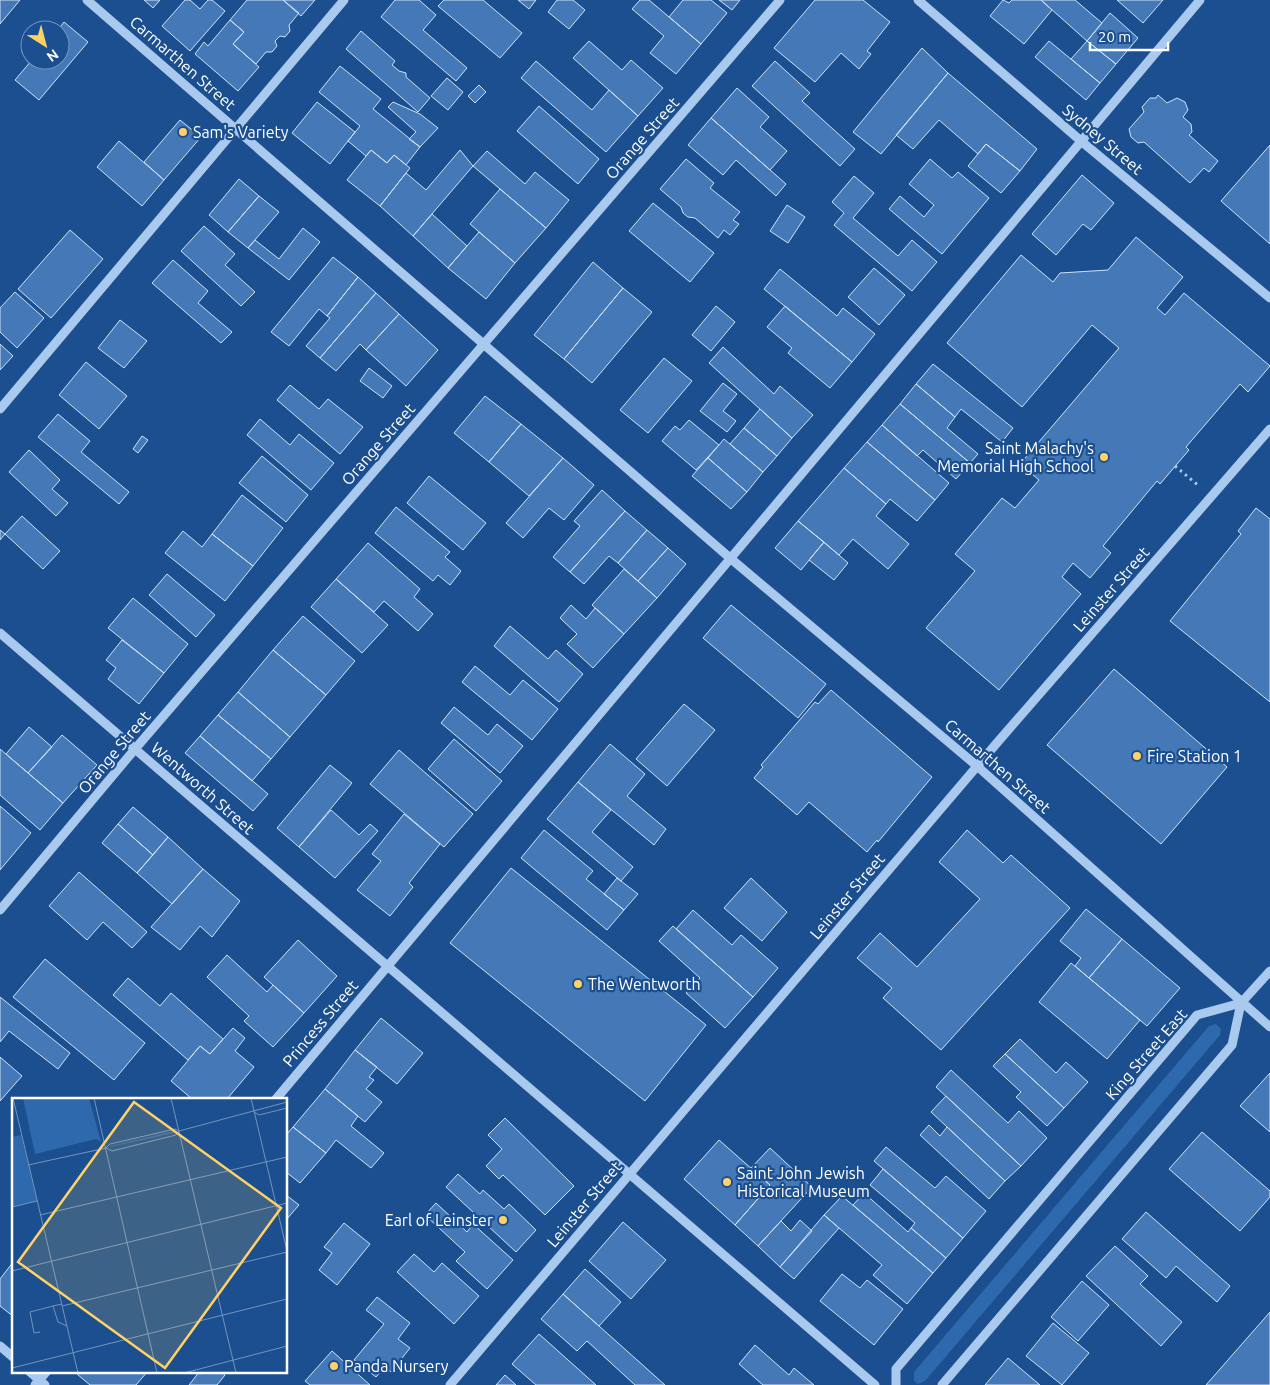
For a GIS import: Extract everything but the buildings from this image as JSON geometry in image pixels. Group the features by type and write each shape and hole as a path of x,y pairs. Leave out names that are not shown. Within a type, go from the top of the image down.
{"street":[{"name":"Carmarthen Street","path":"87,0 730,558 977,766 1270,1027"},
{"path":"0,409 344,0"},
{"name":"Orange Street","path":"0,910 135,749 780,0"},
{"name":"Sydney Street","path":"918,0 1081,141 1270,298"},
{"name":"Princess Street","path":"277,1098 1200,0"},
{"name":"Leinster Street","path":"450,1385 977,766 1270,429"},
{"name":"Wentworth Street","path":"0,634 875,1385"},
{"path":"942,1385 1232,1045 1241,1002 1270,971"},
{"name":"King Street East","path":"896,1385 896,1369 1197,1015 1241,1002"},
{"path":"0,1346 12,1356"},
{"path":"30,1372 40,1383"}],"path":[{"path":"1174,466 1190,479"}],"shaded area":[{"path":"1216,1024 1221,1029 1220,1035 925,1381 918,1384 914,1381 914,1372 1209,1026"}],"place":[{"name":"Sam's Variety","path":"183,132"},
{"name":"Saint Malachy's Memorial High School","path":"1104,457"},
{"name":"Fire Station 1","path":"1137,756"},
{"name":"The Wentworth","path":"578,984"},
{"name":"Saint John Jewish Historical Museum","path":"727,1182"},
{"name":"Earl of Leinster","path":"503,1220"},
{"name":"Panda Nursery","path":"334,1366"}]}
